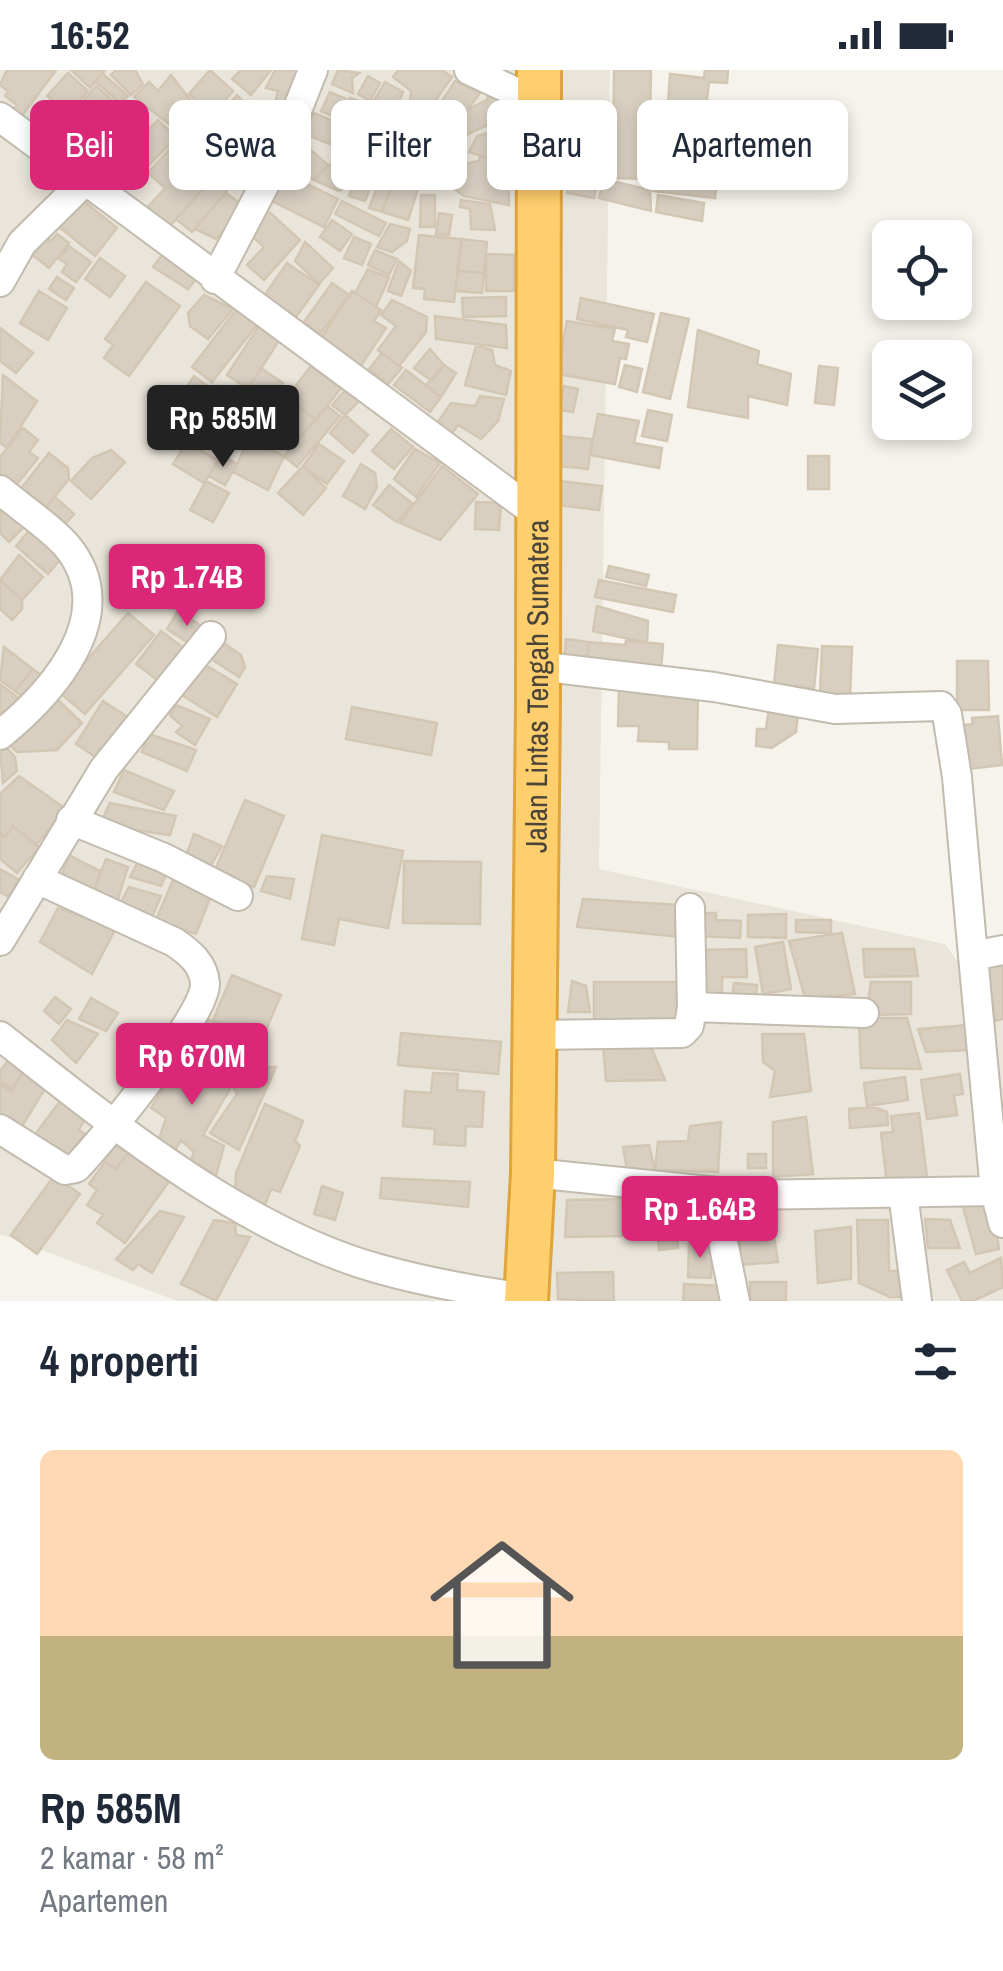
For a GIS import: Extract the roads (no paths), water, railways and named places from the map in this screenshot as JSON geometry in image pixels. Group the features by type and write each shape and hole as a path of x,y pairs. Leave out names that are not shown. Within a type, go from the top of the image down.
{"highway":[{"name":"Jalan Lintas Tengah Sumatera","path":"526,1299 534,1034 540,87"}],"street":[{"path":"216,279 278,162 313,70"},
{"path":"469,70 540,87"},
{"path":"5,130 30,146"},
{"path":"0,282 22,243 76,190"},
{"path":"97,190 538,515"},
{"path":"0,490 66,546 87,591 78,645 66,669 0,735"},
{"path":"0,941 104,769 211,636"},
{"path":"538,666 732,690 835,710 941,706 946,714 957,777 972,956 994,1069 996,1190 1003,1223"},
{"path":"72,820 164,858 238,896"},
{"path":"0,1129 70,1171 117,1123 196,1009 205,987 202,968 191,953 174,942 38,879"},
{"path":"534,1034 682,1033 689,1026 692,1006 690,908"},
{"path":"972,956 1003,950"},
{"path":"692,1006 864,1013"},
{"path":"0,1036 176,1167 314,1244 374,1268 526,1299"},
{"path":"532,1174 713,1192 996,1190"},
{"path":"713,1192 735,1301"},
{"path":"902,1193 918,1301"}]}
